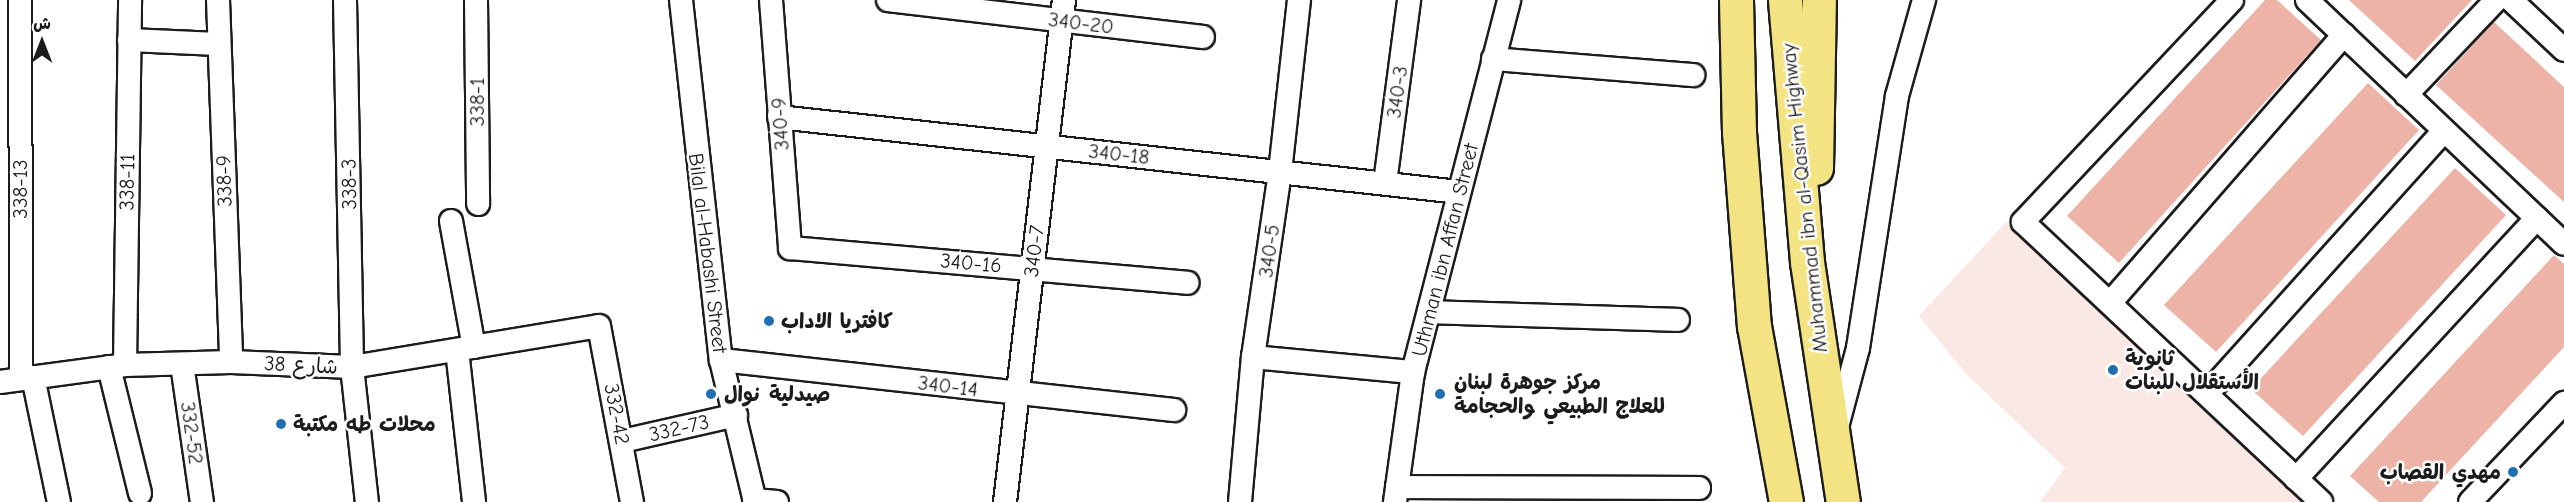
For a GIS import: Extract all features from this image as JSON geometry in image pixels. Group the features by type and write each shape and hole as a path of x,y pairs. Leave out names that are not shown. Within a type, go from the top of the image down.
{"highway":[{"path":"1721,0 1739,132"},
{"path":"1736,0 1739,132 1754,326 1786,502"},
{"name":"Muhammad ibn al-Qasim Highway","path":"1785,0 1807,262 1843,502"},
{"path":"1807,262 1816,166 1819,0"}],"street":[{"name":"338-13","path":"20,0 10,74 10,266 18,379 59,502"},
{"name":"338-11","path":"130,0 117,366 140,493"},
{"name":"338-9","path":"218,0 231,362"},
{"name":"338-3","path":"345,0 352,367 367,502"},
{"name":"338-1","path":"476,0 478,204"},
{"name":"Bilal al-Habashi Street","path":"681,0 721,360 755,501"},
{"name":"340-9","path":"771,0 790,248"},
{"name":"340-20","path":"888,0 1063,10 1203,37"},
{"name":"340-5","path":"1240,502 1253,357 1280,172 1299,0"},
{"name":"340-3","path":"1385,183 1409,0"},
{"name":"Uthman ibn Affan Street","path":"1396,494 1413,372 1509,0"},
{"path":"1833,440 1858,348 1897,96 1924,0"},
{"path":"2232,0 2023,222 2321,502"},
{"path":"2307,0 2564,244"},
{"path":"2406,95 2496,0"},
{"path":"2511,0 2560,37"},
{"name":"340-7","path":"1005,502 1063,10"},
{"path":"2110,303 2344,35"},
{"path":"129,40 218,44"},
{"path":"1493,59 1693,75"},
{"name":"340-18","path":"779,117 1460,192"},
{"path":"2207,394 2444,131"},
{"path":"2296,479 2537,219"},
{"path":"451,221 465,348 474,502"},
{"name":"340-16","path":"790,248 1187,283"},
{"path":"1430,312 1678,321"},
{"name":"شارع 38","path":"18,379 117,366 231,362 352,367 599,326"},
{"name":"332-42","path":"599,326 633,502"},
{"path":"1253,357 1413,372"},
{"name":"340-14","path":"721,360 1174,410"},
{"name":"332-52","path":"182,364 202,502"},
{"path":"2473,501 2564,403"},
{"name":"332-73","path":"622,441 735,415"},
{"path":"1396,494 1698,488"},
{"path":"755,501 777,502"}],"shaded area":[{"path":"2006,222 2302,502 2040,502 2065,468 1966,374 1919,316"}],"building":[{"path":"2265,0 2277,0 2321,40 2119,263 2067,216"},
{"path":"2349,0 2472,0 2415,61"},
{"path":"2494,22 2564,87 2564,202 2436,85"},
{"path":"2368,83 2419,130 2216,352 2164,305"},
{"path":"2455,168 2506,215 2303,436 2251,389"},
{"path":"2554,255 2564,264 2564,347 2421,502 2379,502 2350,476"}],"place":[{"name":"كافتريا الاداب","path":"769,321"},
{"name":"ثانوية الأستقلال للبنات","path":"2113,370"},
{"name":"صيدلية نوال","path":"711,394"},
{"name":"مركز جوهرة لبنان للعلاج الطبيعي والحجامة","path":"1440,394"},
{"name":"محلات طه مكتبة","path":"281,424"},
{"name":"مهدي القصاب","path":"2513,472"}]}
